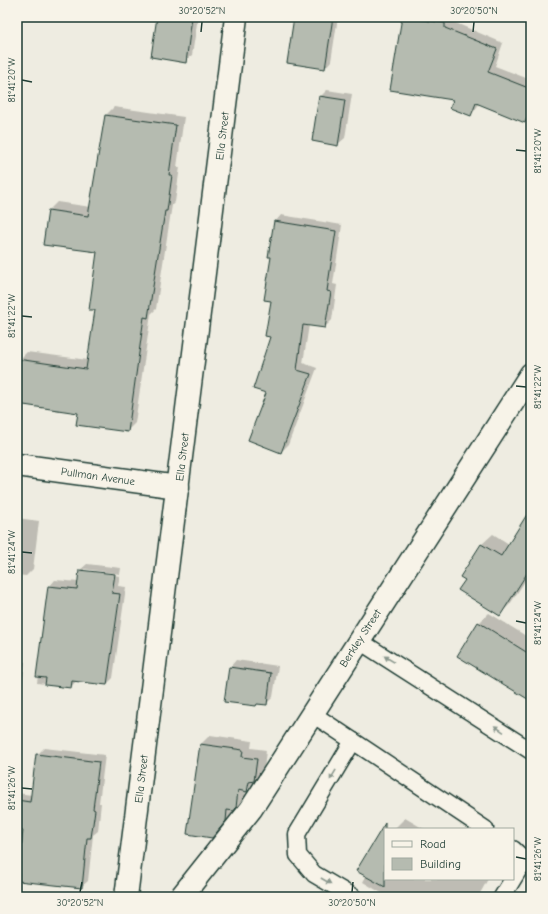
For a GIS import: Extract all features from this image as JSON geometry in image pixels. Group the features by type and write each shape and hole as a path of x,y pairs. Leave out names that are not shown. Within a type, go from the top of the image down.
{"street":[{"name":"Ella Street","path":"126,897 236,17"},
{"name":"Berkley Street","path":"181,897 251,809 311,713 531,374"},
{"name":"Pullman Avenue","path":"17,465 178,487"}],"lane":[{"path":"358,640 531,751"},
{"path":"311,713 484,828"},
{"path":"353,741 297,834 298,855 314,874 353,897"},
{"path":"502,897 528,863 514,850"}],"building":[{"path":"157,17 192,17 186,63 151,57"},
{"path":"294,17 333,17 325,69 287,63"},
{"path":"402,17 445,23 445,28 497,49 488,72 531,89 531,107 525,123 476,103 471,116 450,108 453,100 390,90"},
{"path":"319,96 345,100 338,146 312,141"},
{"path":"105,115 176,125 169,175 172,175 167,211 165,211 148,318 144,317 128,432 76,425 78,413 17,404 17,359 86,369 95,310 89,310 97,252 43,245 48,210 88,216"},
{"path":"274,221 336,231 327,291 331,292 325,328 303,325 297,370 311,374 281,453 248,440 266,393 253,389 270,337 265,336 271,301 264,300 271,257 268,257"},
{"path":"531,508 531,567 500,616 458,590 465,580 460,577 481,544 501,556"},
{"path":"79,570 115,574 112,593 120,594 107,685 72,681 71,688 45,685 46,678 36,677 48,586 77,589"},
{"path":"478,622 531,655 531,701 457,656"},
{"path":"229,667 271,673 267,705 257,704 256,706 224,702"},
{"path":"200,744 243,750 242,757 257,759 254,781 249,782 247,792 238,790 236,808 234,811 227,810 226,821 212,838 187,834"},
{"path":"36,754 99,762 93,809 95,810 91,838 87,838 82,888 18,881 23,830 17,829 17,800 30,802"},
{"path":"385,823 385,887 356,871"}]}
